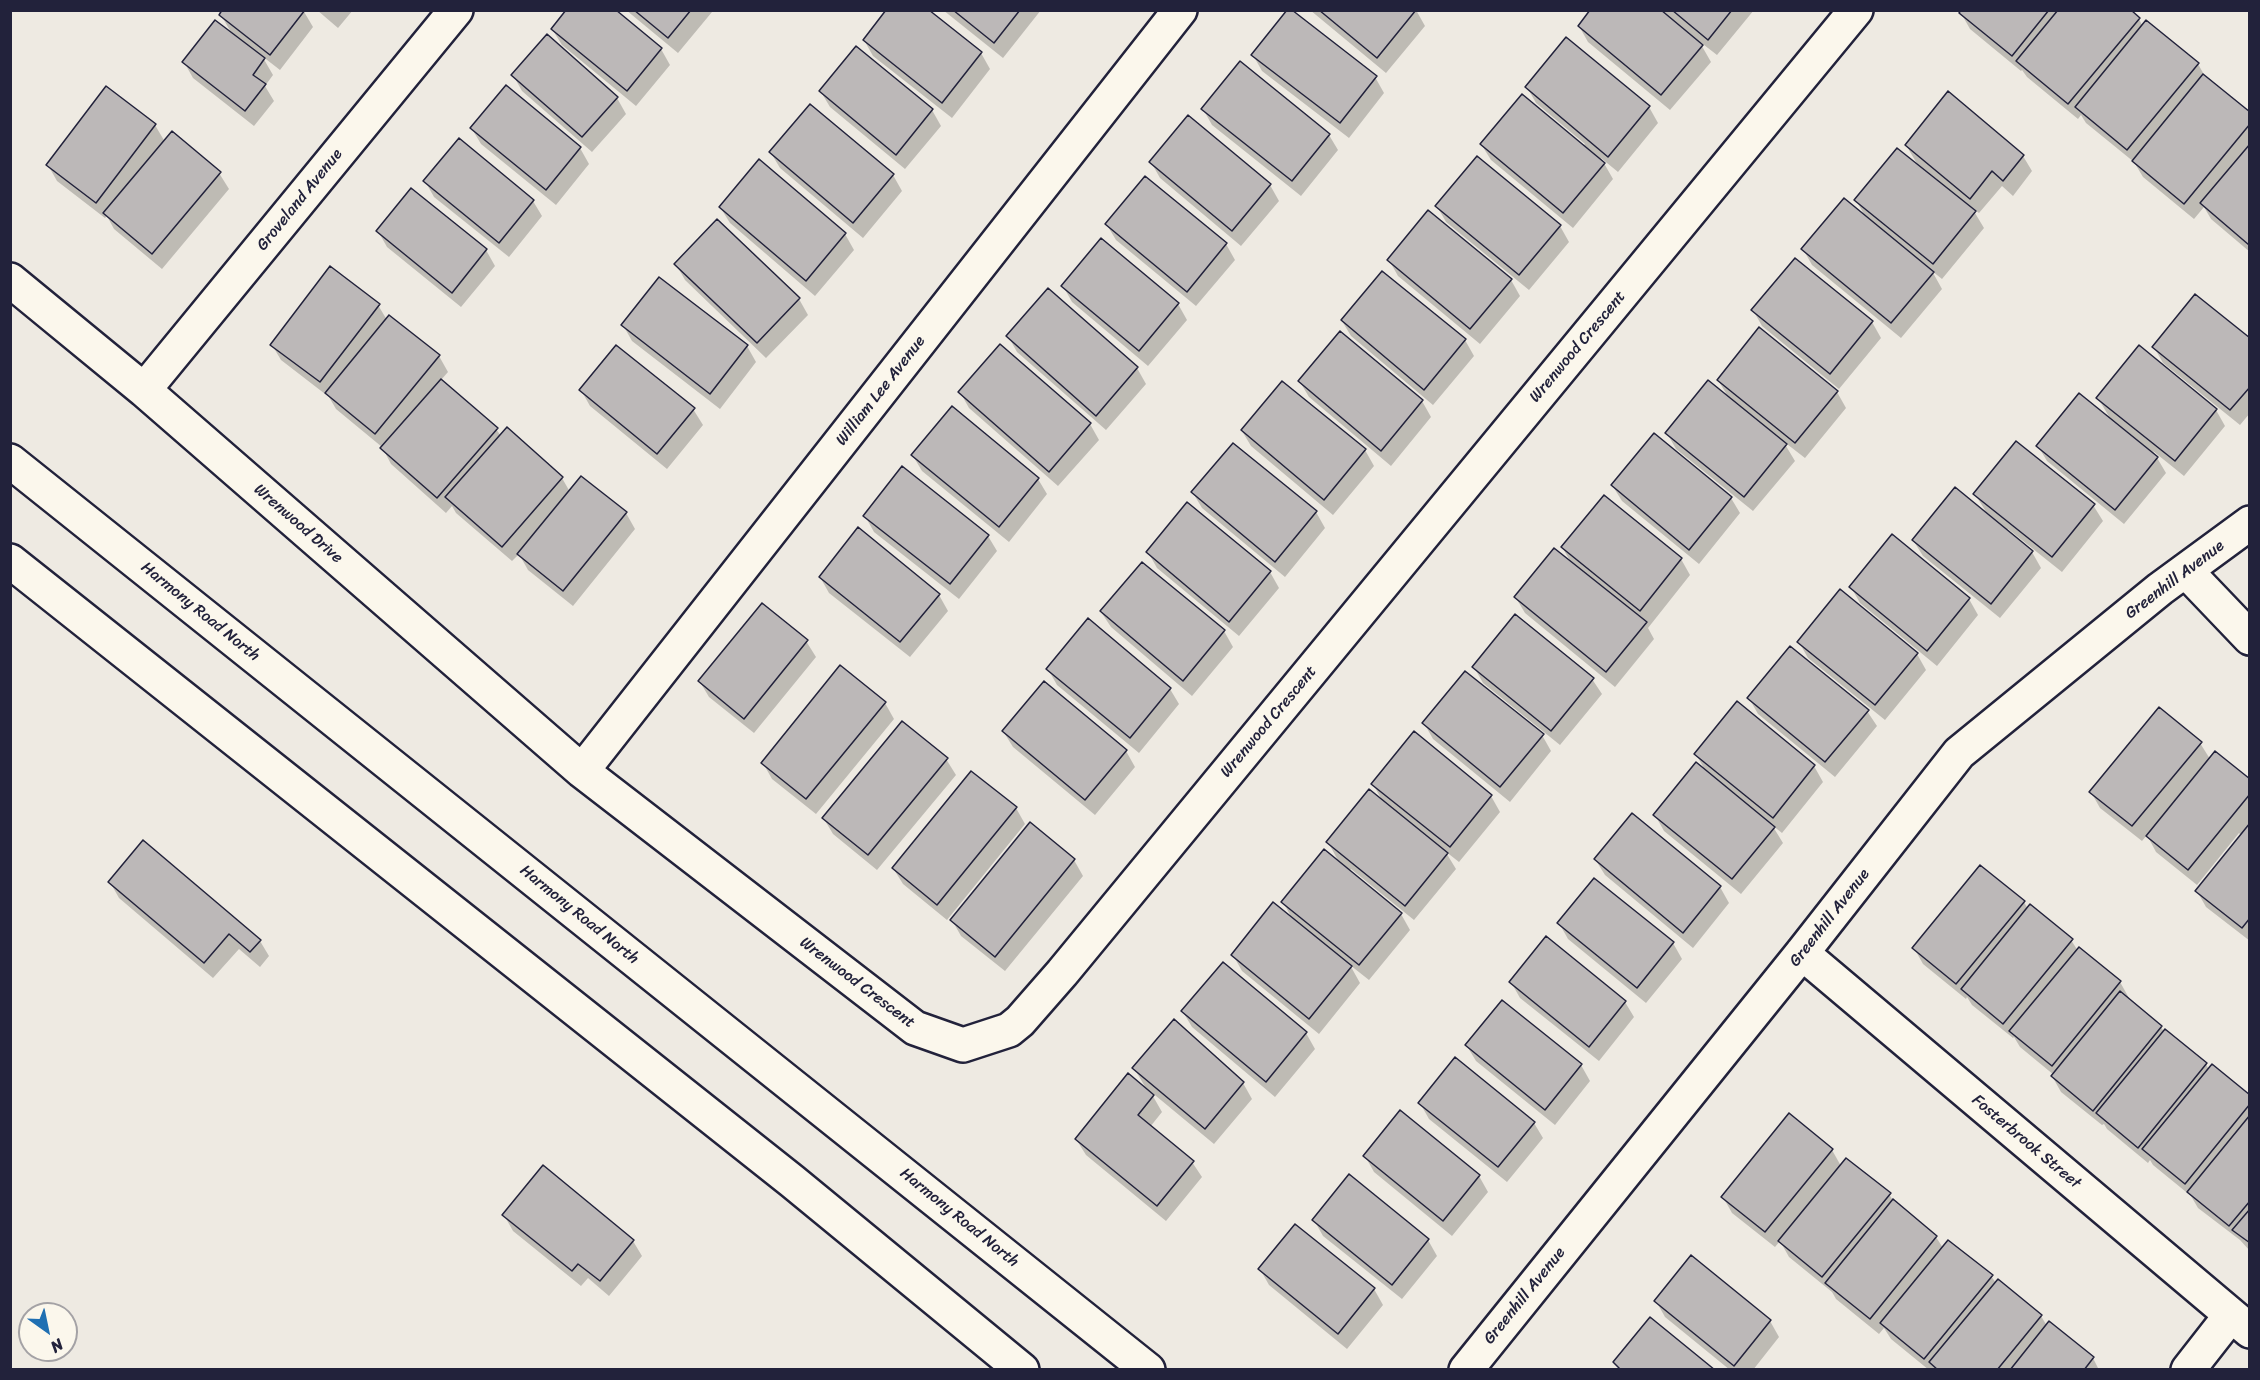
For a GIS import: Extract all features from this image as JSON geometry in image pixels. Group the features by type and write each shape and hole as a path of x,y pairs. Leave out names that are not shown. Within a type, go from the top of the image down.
{"street":[{"name":"Groveland Avenue","path":"144,390 456,10"},
{"name":"William Lee Avenue","path":"582,771 1180,10"},
{"name":"Wrenwood Crescent","path":"582,771 915,1028 963,1045 1008,1030 1020,1021 1062,973 1856,10"},
{"name":"Wrenwood Drive","path":"10,280 144,390 582,771"},
{"name":"Harmony Road North","path":"10,461 1148,1370"},
{"name":"Greenhill Avenue","path":"1466,1370 1802,953 1959,753 2160,589 2250,523"},
{"path":"10,561 774,1167 1022,1370"},
{"path":"2186,571 2250,638"},
{"name":"Fosterbrook Street","path":"1802,953 2240,1323"},
{"path":"2188,1370 2240,1323"}],"building":[{"path":"222,10 305,10 270,55 219,15"},
{"path":"566,10 616,10 662,48 627,91 551,29"},
{"path":"634,10 691,10 668,38"},
{"path":"886,10 929,10 982,52 942,103 863,40"},
{"path":"953,10 1020,10 994,43"},
{"path":"1287,10 1292,10 1377,76 1340,123 1251,55"},
{"path":"1319,10 1416,10 1377,58"},
{"path":"1590,10 1661,10 1703,45 1661,95 1578,26"},
{"path":"1672,10 1732,10 1708,40"},
{"path":"1961,10 2049,10 2012,56 1959,13"},
{"path":"2058,10 2131,10 2140,18 2068,104 2016,61"},
{"path":"215,20 265,58 253,75 266,84 245,111 182,62"},
{"path":"2146,20 2199,63 2127,150 2075,107"},
{"path":"547,34 618,97 582,137 511,75"},
{"path":"1566,37 1650,106 1608,157 1525,87"},
{"path":"856,46 933,109 896,155 819,91"},
{"path":"1240,61 1330,134 1292,181 1201,109"},
{"path":"2203,74 2250,112 2250,124 2184,204 2132,161"},
{"path":"506,85 581,147 546,190 470,128"},
{"path":"106,86 156,124 96,203 46,165"},
{"path":"1948,91 2024,155 2003,181 1992,171 1970,199 1905,145"},
{"path":"1522,94 1605,163 1563,213 1480,144"},
{"path":"810,104 894,174 853,223 769,152"},
{"path":"1188,115 1271,184 1232,231 1149,162"},
{"path":"172,131 221,172 152,254 103,213"},
{"path":"459,138 534,200 499,243 423,181"},
{"path":"2250,144 2250,244 2249,245 2200,203"},
{"path":"1897,148 1976,211 1933,264 1854,200"},
{"path":"1477,156 1561,225 1519,275 1435,206"},
{"path":"759,159 846,233 806,281 719,207"},
{"path":"1145,176 1227,243 1187,292 1105,224"},
{"path":"411,188 487,249 452,293 376,231"},
{"path":"1844,198 1934,272 1891,323 1801,249"},
{"path":"1428,210 1512,279 1470,329 1387,260"},
{"path":"717,219 800,298 757,343 674,264"},
{"path":"1101,238 1179,303 1139,351 1061,286"},
{"path":"1795,258 1873,321 1830,374 1751,310"},
{"path":"330,266 380,304 320,382 270,345"},
{"path":"1382,271 1466,339 1424,390 1341,320"},
{"path":"659,277 748,345 710,394 621,325"},
{"path":"1048,288 1138,367 1096,416 1006,336"},
{"path":"2195,294 2250,338 2250,387 2230,410 2152,347"},
{"path":"389,315 440,355 375,434 325,393"},
{"path":"1759,327 1838,391 1795,443 1717,380"},
{"path":"1340,331 1423,400 1381,451 1298,381"},
{"path":"1000,344 1091,423 1049,472 958,392"},
{"path":"616,345 695,408 657,454 579,390"},
{"path":"2139,345 2217,409 2175,461 2096,398"},
{"path":"441,379 498,428 437,498 380,448"},
{"path":"1708,380 1787,444 1744,497 1665,433"},
{"path":"1282,381 1366,449 1324,500 1241,430"},
{"path":"2079,393 2158,457 2115,510 2036,446"},
{"path":"952,406 1039,478 999,527 911,455"},
{"path":"507,427 563,477 502,547 445,497"},
{"path":"1654,433 1732,497 1689,550 1611,485"},
{"path":"2016,441 2095,504 2052,557 1973,494"},
{"path":"1233,443 1317,511 1275,562 1191,492"},
{"path":"902,466 989,535 950,584 863,516"},
{"path":"581,476 627,512 563,591 517,554"},
{"path":"1955,487 2033,551 1991,604 1912,540"},
{"path":"1604,495 1682,558 1640,611 1561,547"},
{"path":"1187,502 1271,571 1229,622 1146,552"},
{"path":"858,527 940,594 900,642 819,577"},
{"path":"1892,534 1970,598 1927,651 1849,587"},
{"path":"1554,548 1647,622 1606,672 1514,597"},
{"path":"1142,562 1225,630 1183,681 1100,611"},
{"path":"1840,589 1918,653 1875,705 1797,642"},
{"path":"762,603 808,640 744,719 698,681"},
{"path":"1515,614 1594,678 1551,731 1472,667"},
{"path":"1088,618 1171,688 1130,738 1046,669"},
{"path":"1790,646 1869,710 1825,762 1747,698"},
{"path":"840,665 886,702 806,799 761,763"},
{"path":"1465,671 1544,734 1500,787 1422,723"},
{"path":"1044,681 1127,750 1085,800 1002,731"},
{"path":"1737,701 1815,765 1773,818 1694,754"},
{"path":"2159,707 2202,742 2132,826 2089,792"},
{"path":"902,721 948,758 868,855 822,818"},
{"path":"1414,731 1492,795 1450,847 1371,784"},
{"path":"2215,751 2250,779 2250,794 2188,870 2146,836"},
{"path":"1696,762 1775,827 1732,879 1653,815"},
{"path":"971,771 1017,807 937,905 892,868"},
{"path":"1369,789 1448,853 1405,906 1326,842"},
{"path":"1632,813 1721,886 1683,933 1594,859"},
{"path":"1030,822 1075,859 995,957 950,920"},
{"path":"2250,823 2250,918 2242,928 2195,891"},
{"path":"143,840 261,940 250,952 229,934 204,963 108,882"},
{"path":"1324,849 1402,913 1359,965 1281,902"},
{"path":"1980,865 2025,901 1956,984 1912,948"},
{"path":"1594,878 1674,942 1637,988 1557,923"},
{"path":"1273,902 1352,966 1309,1019 1231,955"},
{"path":"2030,904 2073,939 2003,1024 1961,989"},
{"path":"1546,936 1626,1001 1589,1047 1509,982"},
{"path":"2079,947 2121,981 2052,1066 2009,1031"},
{"path":"1223,962 1307,1032 1266,1082 1181,1011"},
{"path":"2120,991 2162,1026 2093,1111 2051,1076"},
{"path":"1502,1000 1582,1064 1545,1110 1465,1045"},
{"path":"1174,1019 1244,1082 1205,1129 1132,1068"},
{"path":"2165,1029 2207,1063 2138,1148 2096,1113"},
{"path":"1455,1057 1535,1122 1498,1167 1418,1103"},
{"path":"2212,1064 2250,1095 2250,1104 2185,1184 2142,1149"},
{"path":"1128,1073 1154,1095 1138,1115 1194,1161 1157,1206 1075,1139"},
{"path":"1400,1110 1480,1175 1443,1221 1363,1156"},
{"path":"1789,1113 1833,1149 1765,1232 1721,1197"},
{"path":"2250,1115 2250,1201 2229,1226 2187,1192"},
{"path":"1846,1158 1891,1193 1822,1277 1778,1241"},
{"path":"543,1165 634,1240 600,1281 578,1264 572,1271 502,1215"},
{"path":"1349,1174 1429,1239 1392,1285 1312,1220"},
{"path":"1893,1199 1937,1236 1870,1319 1825,1283"},
{"path":"2250,1209 2250,1243 2232,1230"},
{"path":"1295,1224 1375,1288 1338,1334 1258,1269"},
{"path":"1948,1240 1993,1275 1924,1359 1880,1323"},
{"path":"1691,1255 1771,1320 1734,1366 1654,1301"},
{"path":"1998,1279 2042,1315 1997,1370 1938,1370 1929,1362"},
{"path":"1650,1317 1715,1370 1621,1370 1613,1362"},
{"path":"2049,1321 2094,1357 2084,1370 2010,1370"}]}
